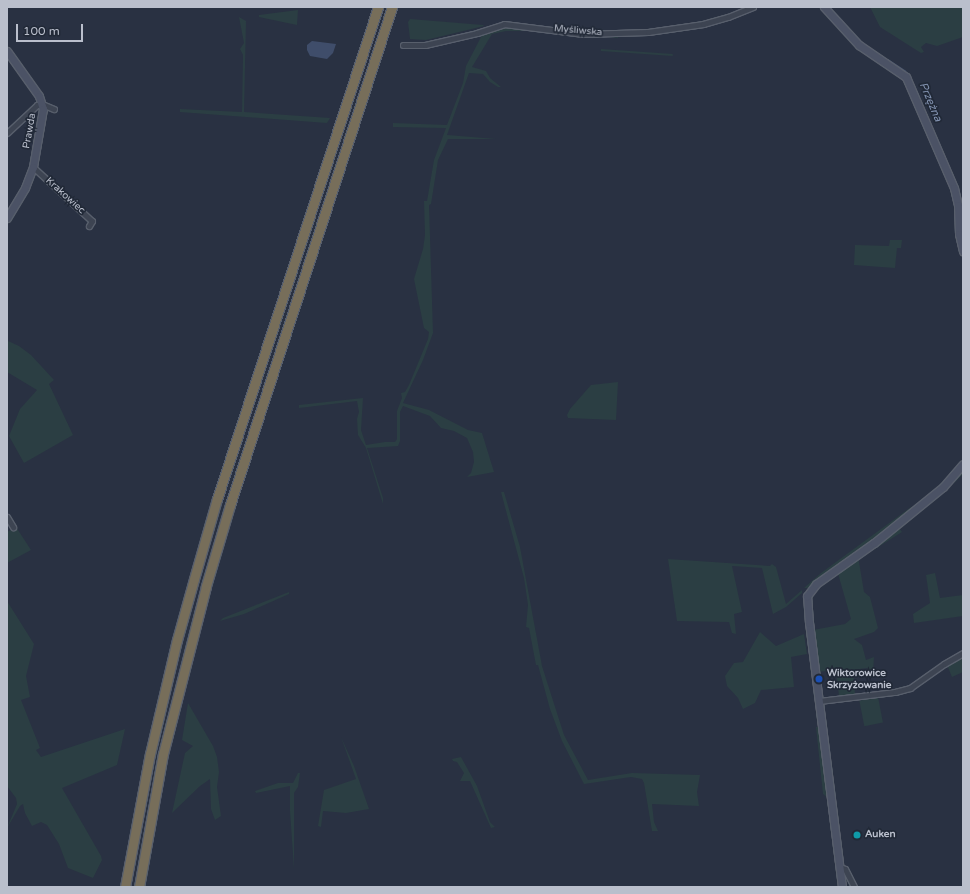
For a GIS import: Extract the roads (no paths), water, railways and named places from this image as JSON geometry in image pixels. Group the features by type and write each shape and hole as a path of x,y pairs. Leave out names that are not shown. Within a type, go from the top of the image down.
{"highway":[{"path":"126,883 150,754 177,640 217,499 378,7"},
{"path":"139,886 141,868 163,754 206,586 230,505 392,7"}],"street":[{"name":"Myśliwska","path":"403,45 425,45 477,33 504,24 583,34 648,32 703,24 728,17 753,7"},
{"path":"824,7 858,45 906,77 954,188 958,205 959,234 963,252"},
{"name":"Prawda","path":"7,51 39,96 42,104 43,119 33,167 25,188 7,218"},
{"path":"7,133 37,105 42,104 54,109"},
{"name":"Krakowiec","path":"33,167 92,221 89,226"},
{"path":"842,887 807,596 816,584 874,543 943,487 963,464"},
{"path":"7,517 13,527"},
{"path":"819,701 895,692 910,688 944,664 963,653"},
{"path":"840,867 845,869 854,887"}],"water":[{"path":"312,41 336,44 333,53 327,59 310,56 307,50 307,45"}],"waterway":[{"name":"Przężna","path":"829,7 839,18"},
{"name":"Przężna","path":"888,60 910,76 922,106"},
{"name":"Przężna","path":"927,117 952,174"}],"place":[{"name":"Wiktorowice Skrzyżowanie","path":"819,679"},
{"name":"Auken","path":"857,835"}]}
